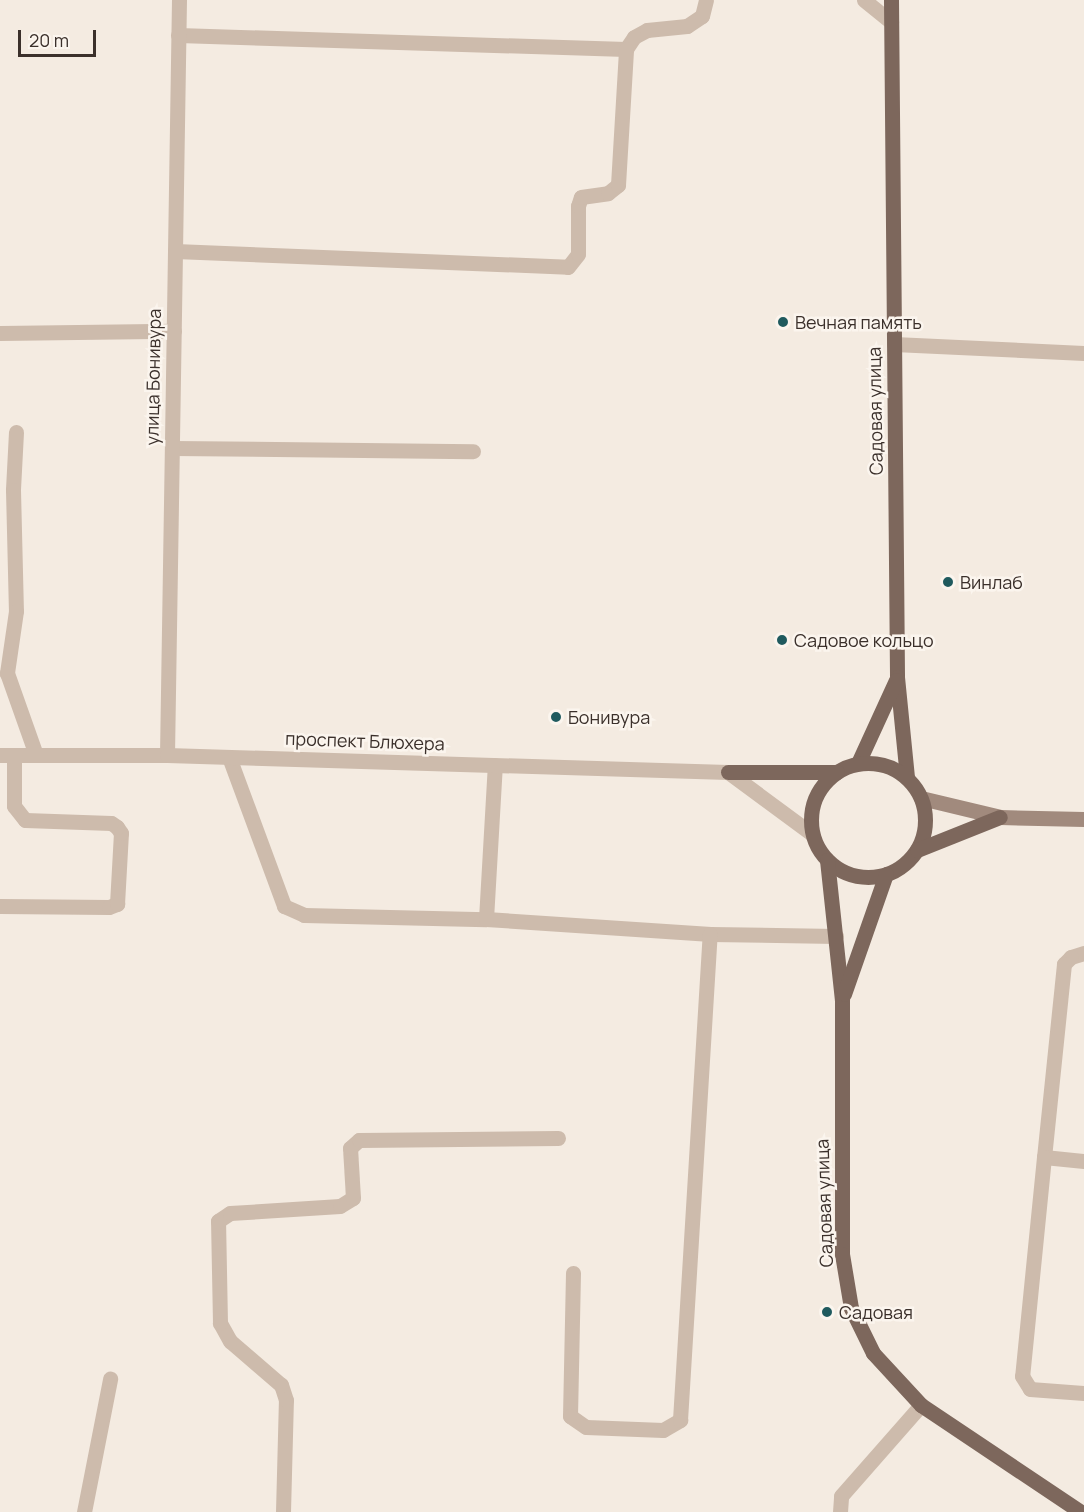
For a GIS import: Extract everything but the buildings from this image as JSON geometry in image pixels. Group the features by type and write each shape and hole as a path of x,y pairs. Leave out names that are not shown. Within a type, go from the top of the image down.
{"main road":[{"name":"Садовая улица","path":"891,0 897,677 907,777"},
{"path":"858,763 897,677"},
{"path":"728,772 837,772 858,763 879,764 907,777 921,798 924,833 917,850 904,865 886,874 855,876 827,860"},
{"path":"837,772 815,799 812,834 827,860 842,1000"},
{"path":"921,798 1000,817 1084,819"},
{"path":"917,850 1000,817"},
{"path":"842,1000 886,874"},
{"name":"Садовая улица","path":"842,1000 842,1254 852,1308 873,1353 921,1405 1081,1512"}],"street":[{"name":"улица Бонивура","path":"167,755 179,0"},
{"path":"175,251 568,267 578,254 578,206 581,197 608,193 618,185 626,49 634,37 647,30 687,26 702,16 706,0"},
{"path":"864,0 891,22"},
{"path":"178,35 626,49"},
{"path":"0,333 174,331"},
{"path":"894,344 1084,353"},
{"path":"16,432 13,490 16,611 7,673 36,755"},
{"path":"172,448 472,451"},
{"path":"0,611 16,611"},
{"path":"0,906 109,907 117,903 121,833 111,823 25,820 14,807 7,755"},
{"name":"проспект Блюхера","path":"7,755 167,755 728,772"},
{"path":"229,757 284,906 304,915 486,919 710,934 836,936"},
{"path":"486,919 495,765"},
{"path":"728,772 812,834"},
{"path":"573,1273 570,1416 586,1427 663,1430 680,1420 710,934"},
{"path":"1084,953 1071,957 1064,964 1022,1376 1030,1389 1084,1393"},
{"path":"283,1512 286,1400 281,1385 230,1341 220,1323 218,1221 230,1213 340,1206 354,1198 350,1148 360,1140 558,1138"},
{"path":"1044,1157 1084,1161"},
{"path":"84,1512 110,1379"},
{"path":"840,1512 841,1496 921,1405"}],"place":[{"name":"Вечная память","path":"783,322"},
{"name":"Винлаб","path":"948,582"},
{"name":"Садовое кольцо","path":"782,640"},
{"name":"Бонивура","path":"556,717"},
{"name":"Садовая","path":"827,1312"}]}
